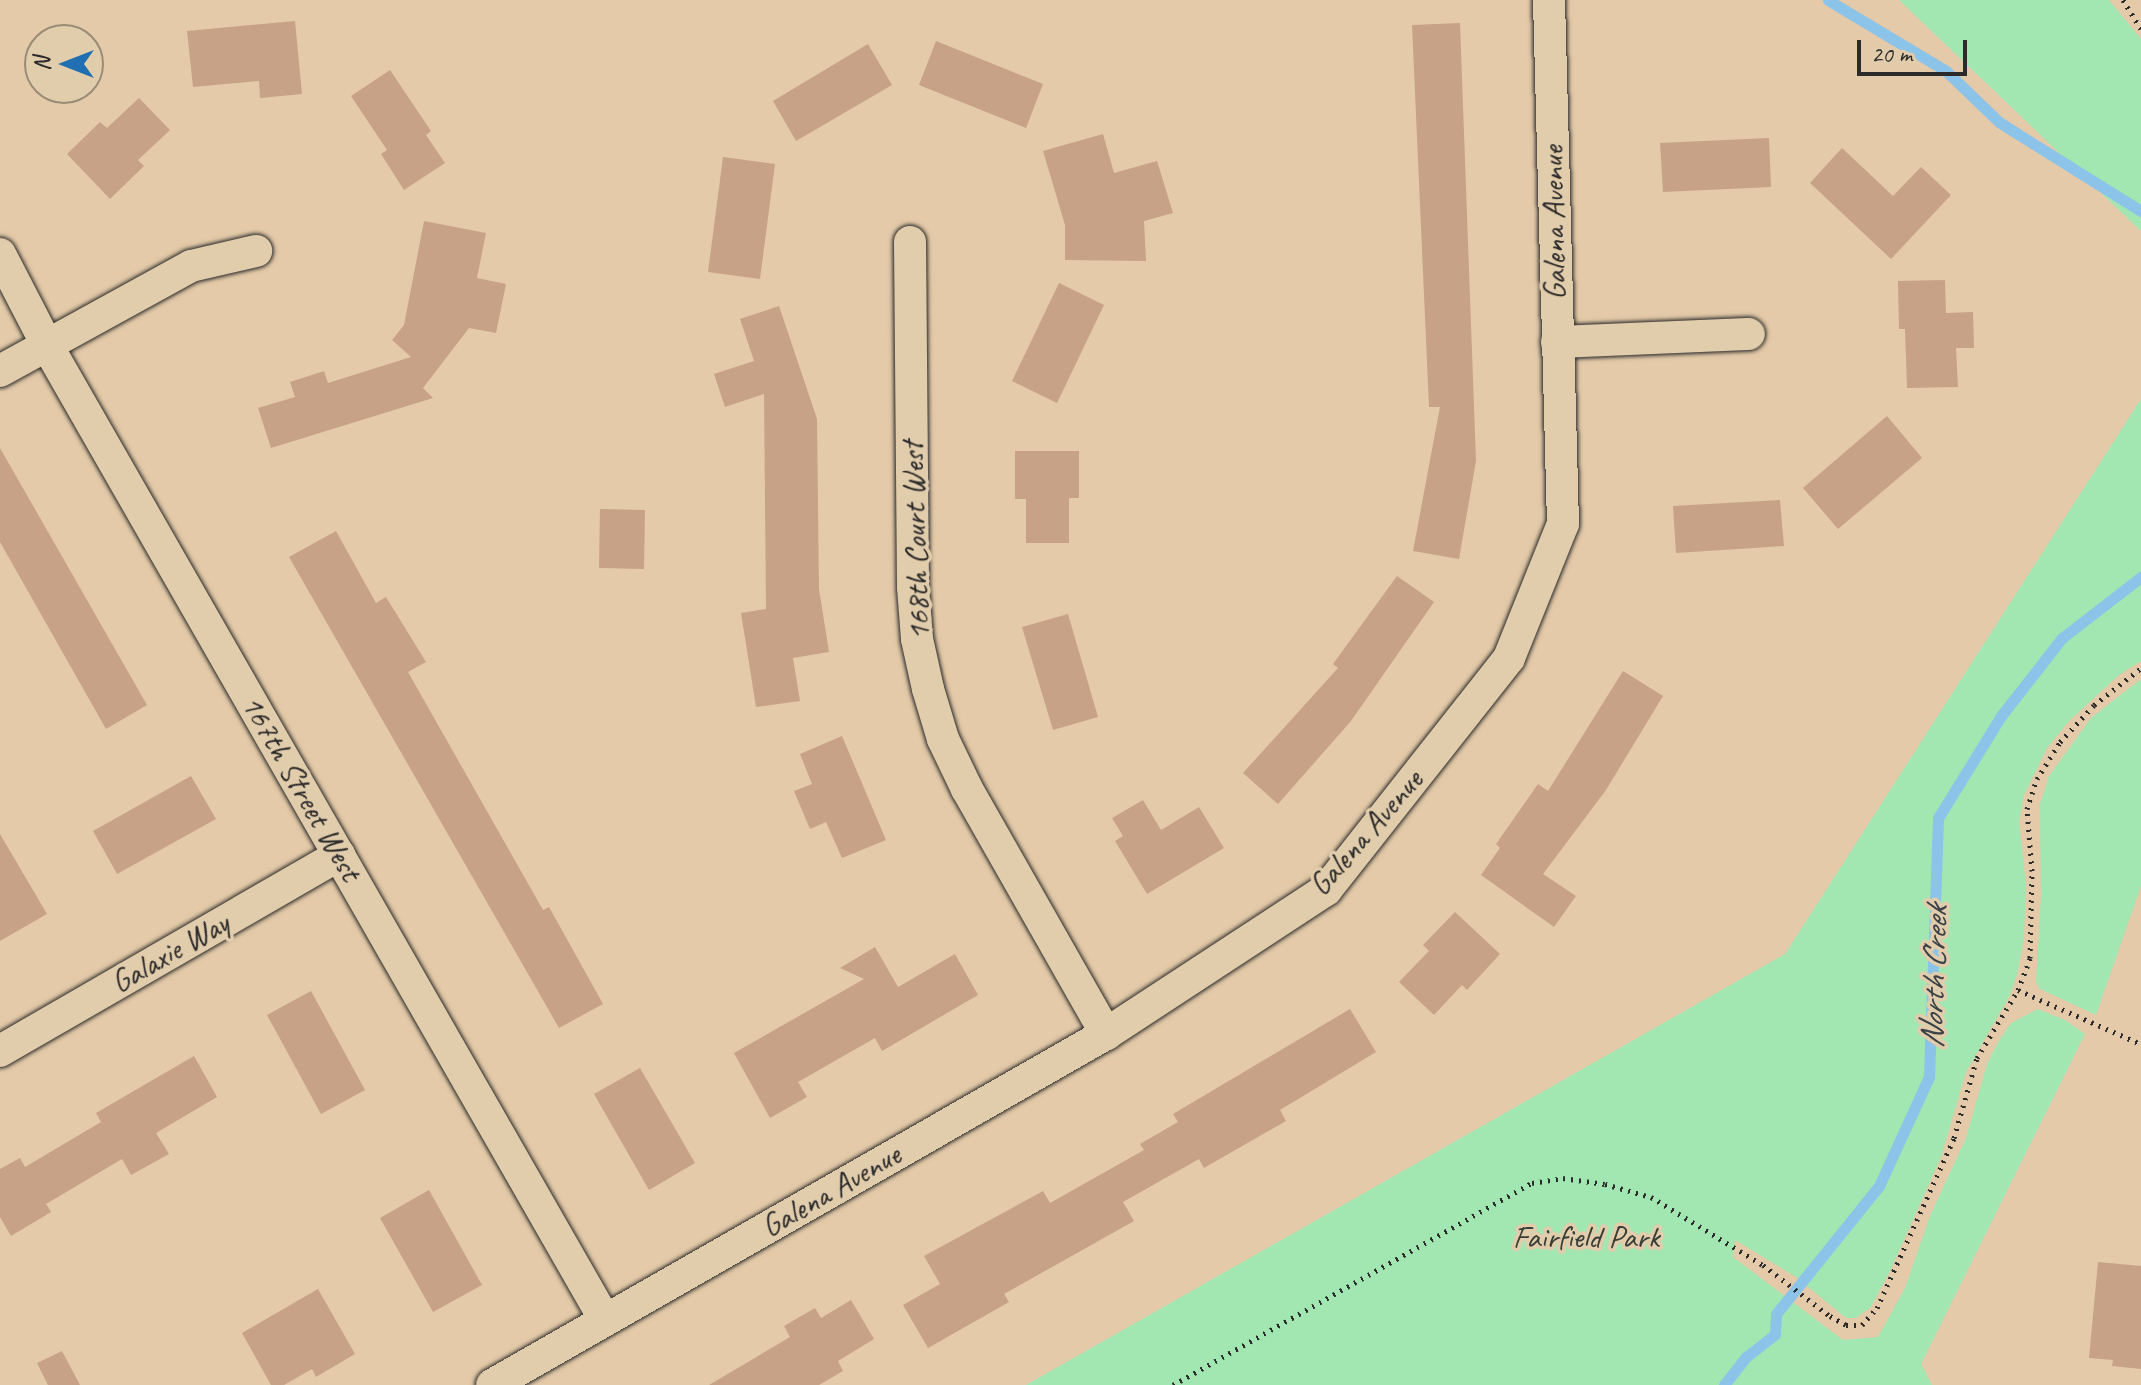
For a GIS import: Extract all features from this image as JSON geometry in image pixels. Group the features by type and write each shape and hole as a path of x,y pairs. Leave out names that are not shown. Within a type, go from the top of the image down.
{"street":[{"name":"Galena Avenue","path":"492,1385 1106,1034 1326,890 1509,658 1563,524 1549,0"},
{"name":"168th Court West","path":"910,242 913,587 917,639 928,689 943,739 967,789 1106,1034"},
{"path":"0,371 191,266 256,251"},
{"name":"167th Street West","path":"0,254 48,347 605,1320"},
{"path":"1557,342 1749,334"},
{"name":"Galaxie Way","path":"0,1051 340,855"}],"path":[{"path":"2123,0 2141,29"},
{"path":"1173,1385 1532,1183 1563,1178 1605,1184 1651,1197 1763,1265 1830,1316 1846,1325 1862,1325 1877,1308 1954,1138 1977,1058 2018,990 2030,958 2033,907 2027,809 2037,779 2060,742 2094,705 2141,668"},
{"path":"2018,990 2141,1044"}],"green space":[{"path":"1899,0 2109,0 2141,39 2141,231"},
{"name":"Fairfield Park","path":"2141,399 2141,661 2119,675 2069,721 2047,748 2024,795 2019,822 2026,883 2024,937 2017,975 2010,995 1966,1072 1941,1157 1890,1271 1871,1307 1856,1318 1846,1318 1796,1277 1735,1240 1733,1257 1843,1340 1878,1337 1905,1288 1930,1216 1966,1138 1987,1064 1998,1042 2011,1023 2038,1009 2065,1020 2085,1034 1921,1364 1932,1385 1026,1385 1785,954"},
{"path":"2141,679 2141,886 2096,1015 2040,989 2036,982 2041,897 2040,804 2049,776 2091,718"}],"building":[{"path":"295,21 302,94 260,98 259,81 193,87 187,31"},
{"path":"1460,23 1476,461 1459,559 1413,551 1440,407 1429,407 1412,25"},
{"path":"936,41 1043,84 1026,128 919,85"},
{"path":"868,44 892,85 796,141 773,101"},
{"path":"390,70 431,131 426,135 445,163 404,190 381,154 387,150 351,96"},
{"path":"139,98 170,130 138,160 144,166 110,199 67,154 100,122 107,128"},
{"path":"1103,134 1114,173 1157,161 1173,213 1144,221 1146,261 1065,260 1065,225 1043,151"},
{"path":"1769,138 1771,187 1663,192 1660,143"},
{"path":"1842,148 1893,196 1921,167 1951,195 1891,259 1810,183"},
{"path":"723,157 775,164 760,279 708,272"},
{"path":"424,221 486,233 477,278 506,284 496,333 469,328 423,388 433,398 271,448 258,408 295,397 290,382 324,371 328,383 411,357 392,340 404,325"},
{"path":"1945,280 1946,313 1973,312 1974,348 1956,348 1958,387 1907,388 1905,329 1899,329 1898,281"},
{"path":"1059,283 1104,305 1057,403 1012,381"},
{"path":"779,306 817,419 819,589 829,652 793,658 800,701 756,707 741,613 766,609 764,394 725,407 714,374 754,361 740,319"},
{"path":"1887,416 1922,458 1838,529 1803,488"},
{"path":"0,448 147,705 106,729 0,542"},
{"path":"1015,451 1079,451 1079,498 1069,498 1069,543 1026,543 1026,499 1015,499"},
{"path":"1780,500 1784,546 1676,553 1673,506"},
{"path":"600,509 645,510 644,569 599,568"},
{"path":"336,531 376,603 386,597 426,662 408,672 543,910 549,907 603,1004 559,1028 289,557"},
{"path":"1397,576 1434,602 1351,721 1278,804 1243,773 1338,668 1333,664"},
{"path":"1068,614 1098,717 1053,730 1022,627"},
{"path":"1623,671 1663,696 1606,790 1543,874 1576,896 1554,927 1481,875 1500,848 1496,844 1538,784 1548,791"},
{"path":"842,736 886,840 842,858 826,822 810,829 794,791 812,784 800,754"},
{"path":"191,776 216,819 117,874 93,831"},
{"path":"1143,800 1161,830 1199,807 1224,848 1147,894 1115,841 1123,836 1112,818"},
{"path":"0,834 47,914 0,941"},
{"path":"1455,912 1500,954 1467,990 1462,985 1434,1015 1399,982 1429,951 1423,945"},
{"path":"875,947 898,987 955,954 978,995 882,1051 875,1038 798,1082 807,1097 770,1118 734,1053 864,979 840,968"},
{"path":"311,991 365,1090 321,1114 267,1015"},
{"path":"1350,1009 1376,1052 1280,1110 1286,1121 1204,1168 1199,1159 1123,1202 1134,1221 1004,1294 1009,1302 928,1348 903,1305 940,1284 924,1256 1043,1191 1050,1203 1144,1150 1140,1144 1178,1122 1173,1114"},
{"path":"194,1056 217,1097 156,1133 169,1154 131,1175 122,1159 46,1204 51,1212 11,1236 0,1217 0,1169 20,1158 25,1167 101,1122 96,1113"},
{"path":"640,1068 695,1163 649,1190 594,1094"},
{"path":"429,1190 482,1285 433,1312 380,1218"},
{"path":"2098,1262 2141,1266 2141,1369 2112,1366 2113,1360 2089,1358"},
{"path":"318,1289 355,1354 316,1377 312,1369 284,1385 271,1385 242,1333"},
{"path":"851,1300 874,1339 838,1361 843,1371 819,1385 709,1385 790,1337 784,1326 815,1308 821,1318"},
{"path":"62,1351 80,1385 48,1385 37,1363"}],"waterway":[{"path":"1828,0 1946,71 1999,122 2141,211"},
{"name":"North Creek","path":"1724,1385 1746,1357 1775,1334 1776,1314 1879,1186 1929,1077 1938,818 2001,716 2062,638 2141,577"}]}
